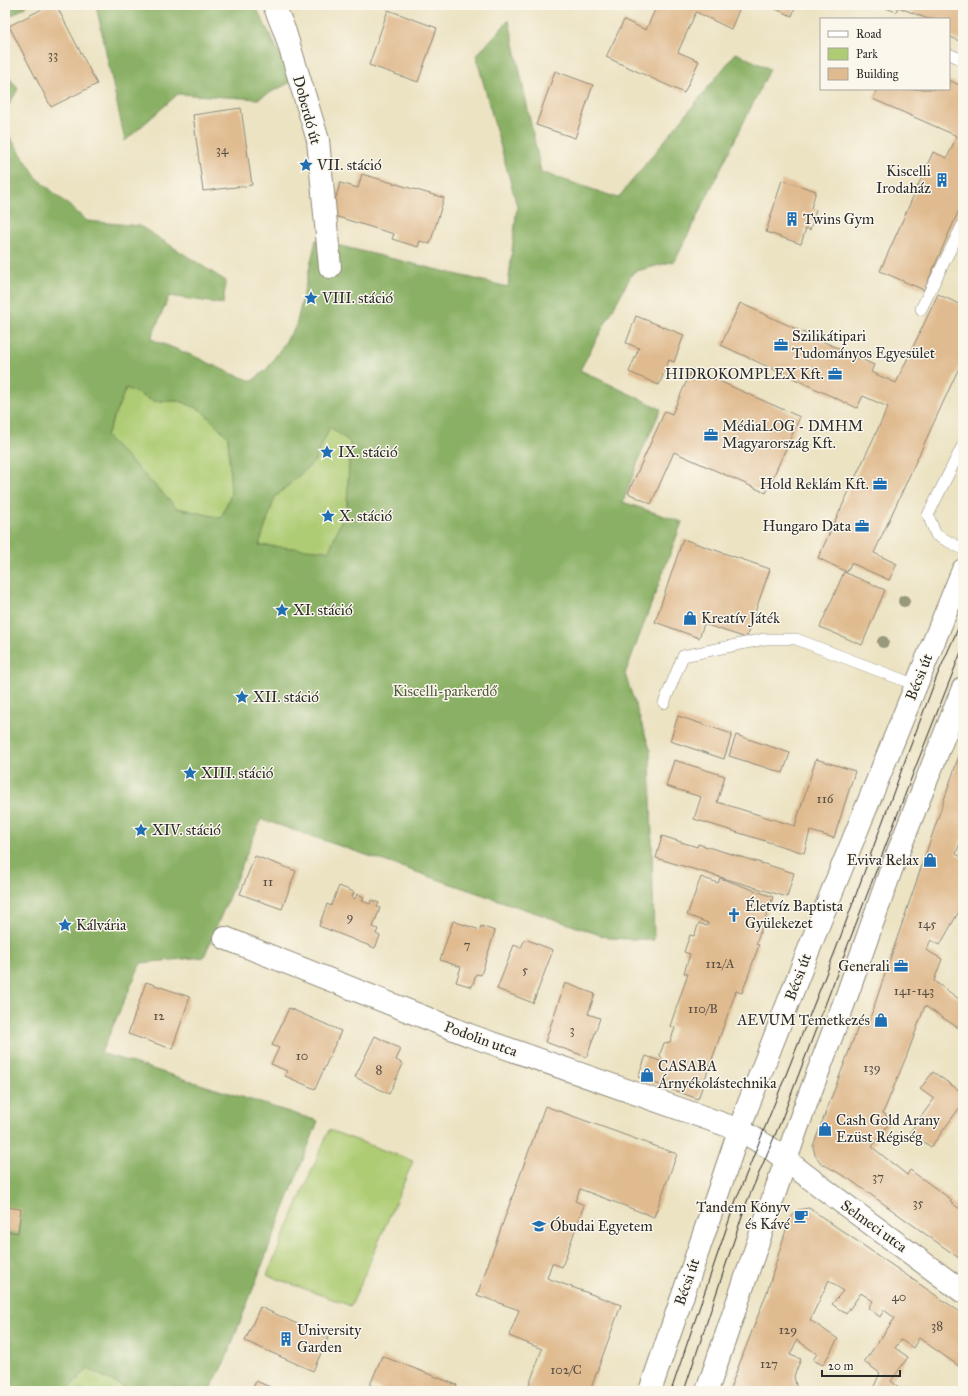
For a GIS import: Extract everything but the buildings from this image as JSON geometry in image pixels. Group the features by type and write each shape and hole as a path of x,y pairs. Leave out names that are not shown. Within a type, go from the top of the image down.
{"main road":[{"name":"Doberdó út","path":"274,5 285,32 318,140 330,267"},
{"name":"Bécsi út","path":"650,1391 740,1130 818,926 963,570"},
{"path":"707,1391 786,1159 847,995 891,870 963,688"},
{"name":"Podolin utca","path":"225,938 468,1035 740,1130 786,1159"},
{"name":"Selmeci utca","path":"786,1159 963,1292"}],"lane":[{"path":"950,54 963,60"},
{"path":"921,309 963,224"},
{"path":"963,445 928,515 936,535 963,549"},
{"path":"664,703 683,656 765,639 796,639 916,685"}],"green space":[{"path":"5,5 28,5 5,20"},
{"path":"96,5 255,5 293,81 258,99 178,94 125,141"},
{"name":"Kiscelli-parkerdő","path":"509,20 541,172 618,198 736,53 770,69 675,261 633,272 580,370 661,409 643,449 623,502 682,522 625,674 650,749 654,940 609,938 261,819 204,957 141,963 101,1053 318,1121 225,1361 209,1391 132,1391 88,1369 65,1391 5,1391 5,130 38,179 87,221 140,226 226,281 223,304 169,296 151,339 252,381 267,369 296,326 316,240 508,287 517,206 476,56","holes":["126,388 153,401 180,401 201,410 228,437 231,494 221,518 177,508 106,436","330,427 350,442 347,506 329,551 259,545 275,497 314,462"]},
{"path":"5,72 18,89 5,112"},
{"path":"126,388 153,401 180,401 201,410 228,437 231,494 221,518 177,508 106,436"},
{"path":"330,427 350,442 347,506 329,552 259,545 275,497 314,462"},
{"path":"329,1130 413,1161 351,1306 267,1275"},
{"path":"88,1369 132,1391 65,1391"}],"tram line":[{"path":"671,1391 736,1200 836,949 937,676 963,617"},
{"path":"684,1391 746,1204 781,1121 914,771 963,647"}],"place":[{"name":"VII. stáció","path":"306,165"},
{"name":"Kiscelli Irodaház","path":"942,180"},
{"name":"Twins Gym","path":"792,219"},
{"name":"VIII. stáció","path":"311,298"},
{"name":"Szilikátipari Tudományos Egyesület","path":"781,345"},
{"name":"HIDROKOMPLEX Kft.","path":"835,374"},
{"name":"MédiaLOG - DMHM Magyarország Kft.","path":"711,435"},
{"name":"IX. stáció","path":"327,452"},
{"name":"Hold Reklám Kft.","path":"880,484"},
{"name":"X. stáció","path":"328,516"},
{"name":"Hungaro Data","path":"862,526"},
{"name":"XI. stáció","path":"282,610"},
{"name":"Kreatív Játék","path":"690,618"},
{"name":"XII. stáció","path":"242,697"},
{"name":"XIII. stáció","path":"190,773"},
{"name":"XIV. stáció","path":"141,830"},
{"name":"Eviva Relax","path":"930,860"},
{"name":"Életvíz Baptista Gyülekezet","path":"734,915"},
{"name":"Kálvária","path":"65,925"},
{"name":"Generali","path":"901,966"},
{"name":"AEVUM Temetkezés","path":"881,1020"},
{"name":"CASABA Árnyékolástechnika","path":"647,1075"},
{"name":"Cash Gold Arany Ezüst Régiség","path":"825,1129"},
{"name":"Tandem Könyv és Kávé","path":"801,1216"},
{"name":"Óbudai Egyetem","path":"539,1226"},
{"name":"University Garden","path":"286,1339"}]}
